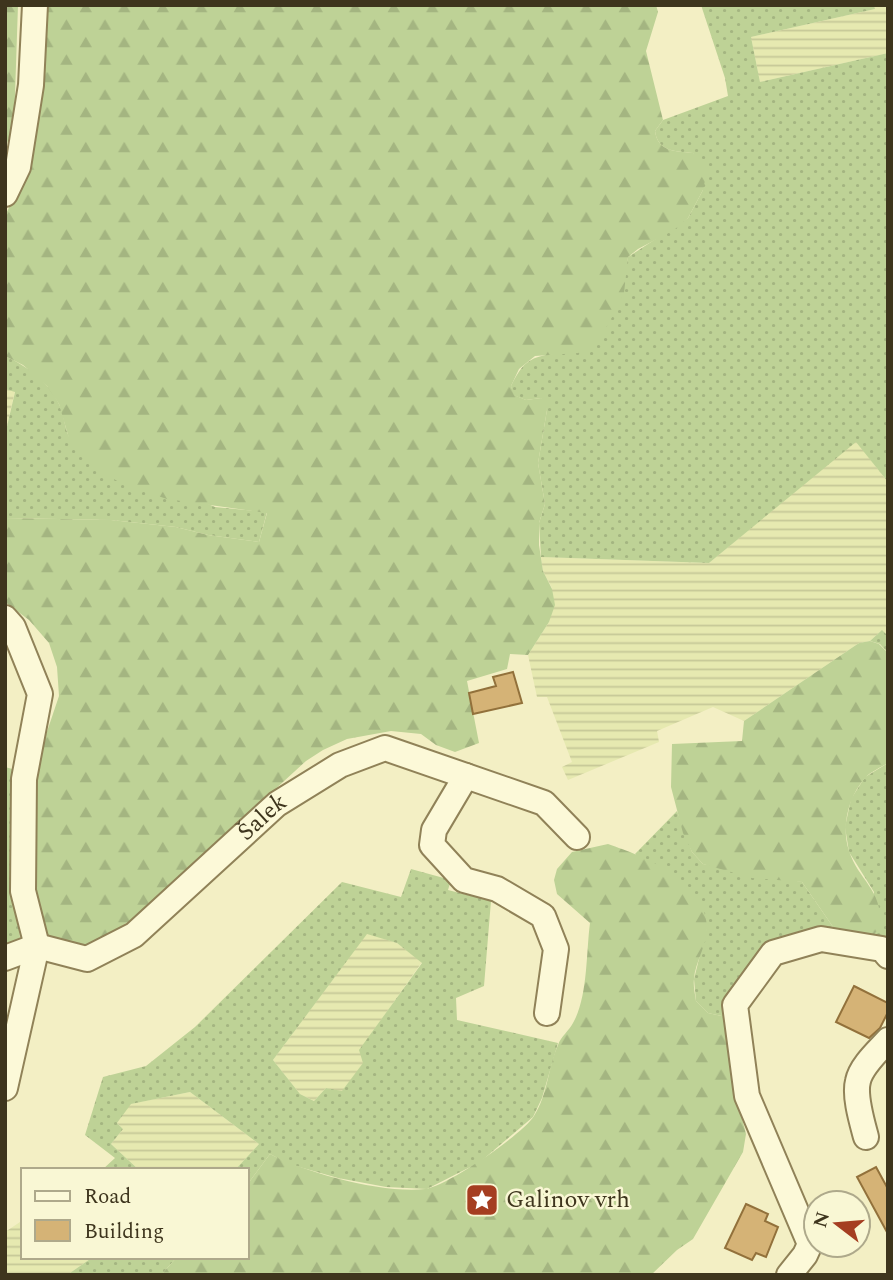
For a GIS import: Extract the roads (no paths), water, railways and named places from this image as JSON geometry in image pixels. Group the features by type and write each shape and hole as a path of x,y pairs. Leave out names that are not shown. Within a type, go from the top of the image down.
{"street":[{"path":"5,194 19,167 31,85 35,5"},
{"path":"5,618 13,627 40,694 24,779 23,891 37,946 5,1088"},
{"name":"Šalek","path":"37,946 88,960 134,935 277,804 340,765 385,748 544,803 578,837"},
{"path":"466,776 434,830 432,845 464,880 497,889 543,916 556,949 547,1013"},
{"path":"789,1275 810,1244 747,1096 735,1005 773,953 821,939 882,949 888,956"},
{"path":"5,958 37,946"},
{"path":"866,1137 860,1110 858,1081 867,1063 888,1040"}],"place":[{"name":"Galinov vrh","path":"482,1200"}]}
